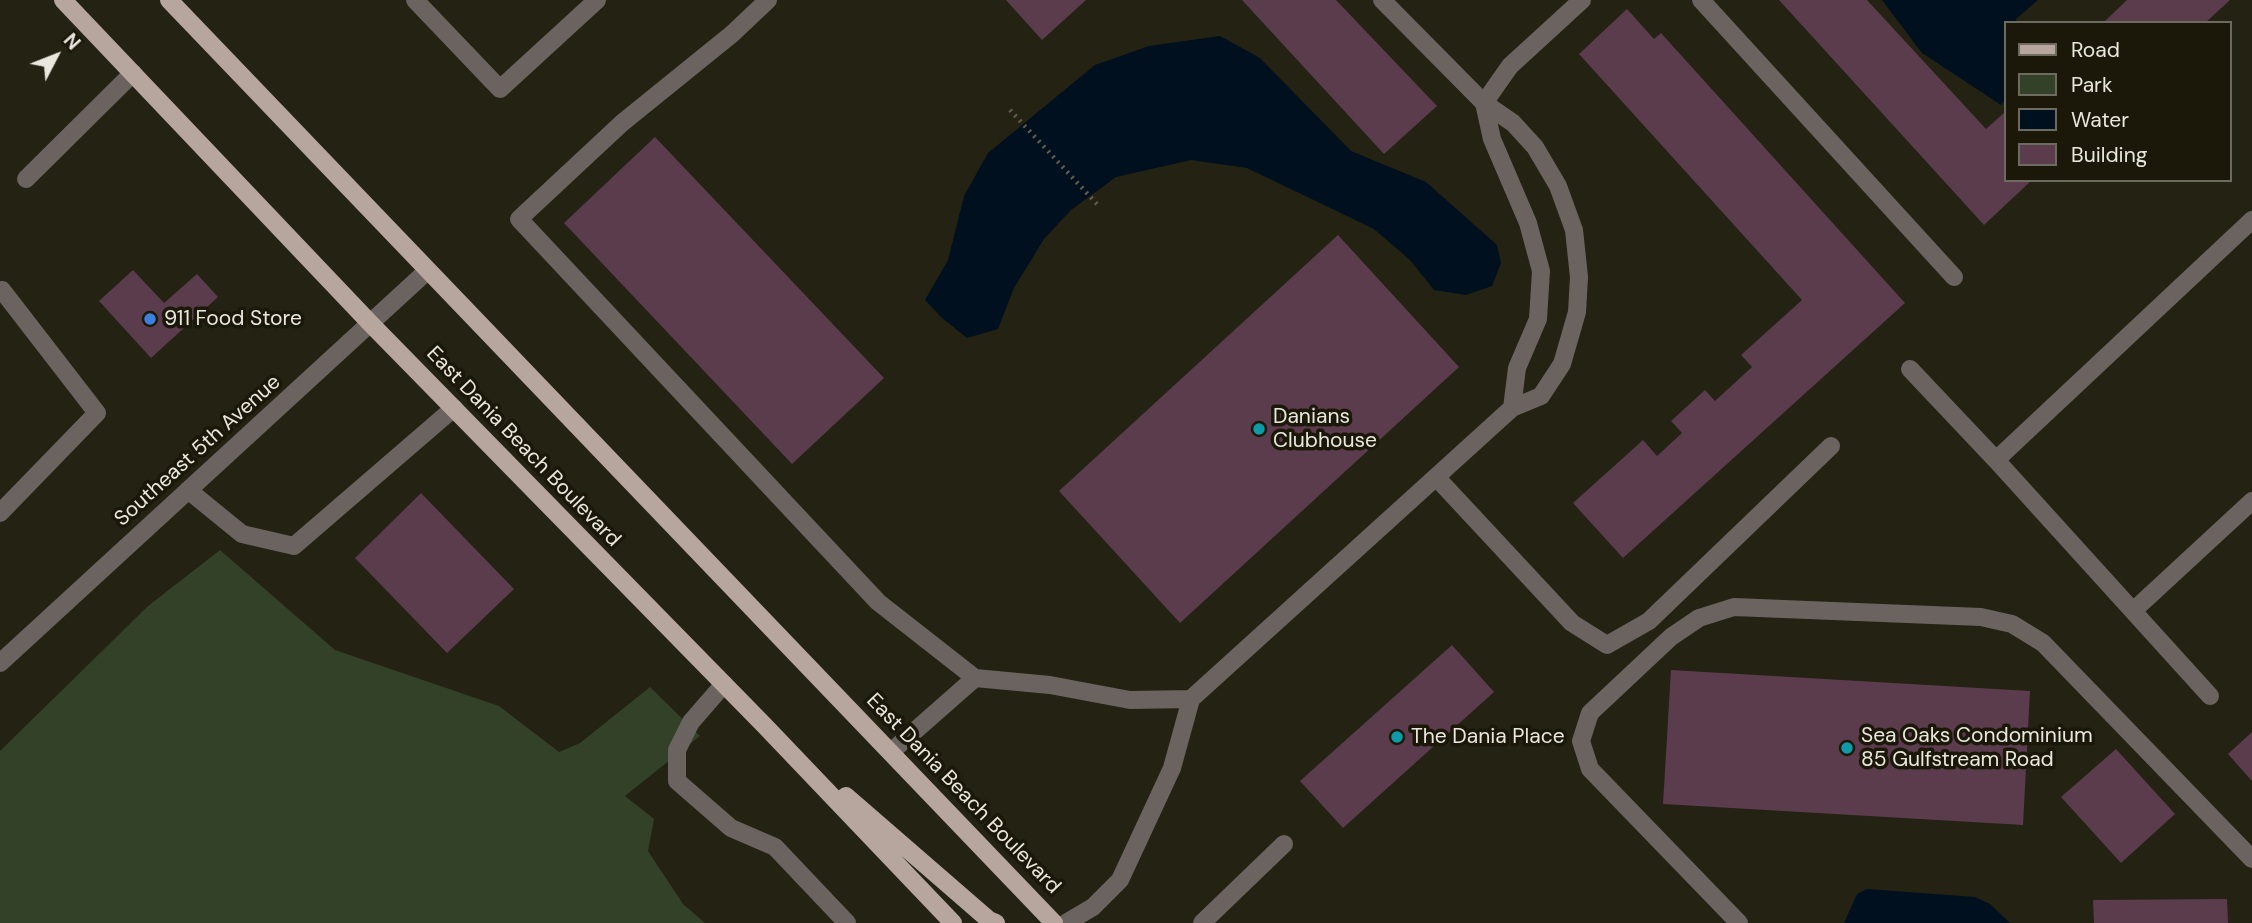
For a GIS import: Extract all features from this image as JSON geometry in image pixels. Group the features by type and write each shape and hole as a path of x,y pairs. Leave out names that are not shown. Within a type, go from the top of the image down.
{"main road":[{"name":"East Dania Beach Boulevard","path":"63,0 371,324 764,725 953,923"},
{"name":"East Dania Beach Boulevard","path":"169,0 892,751 1054,923"},
{"path":"764,725 989,920 996,923"}],"street":[{"path":"415,0 500,89 597,0"},
{"path":"768,0 732,34 622,123 519,219 878,602 975,678 1050,685 1130,700 1191,699"},
{"path":"1066,923 1093,907 1120,880 1172,768 1191,699 1512,408 1541,396 1562,364 1577,313 1579,277 1574,230 1558,186 1535,148 1513,123 1484,103 1382,0"},
{"path":"1512,408 1517,369 1538,318 1541,271 1528,223 1492,139 1484,103 1510,66 1582,0"},
{"path":"1701,0 1954,277"},
{"path":"26,179 133,74"},
{"path":"1996,460 2252,220"},
{"name":"Southeast 5th Avenue","path":"0,663 427,271"},
{"path":"0,513 97,413 2,290"},
{"path":"1910,369 2210,696"},
{"path":"188,491 242,534 294,546 454,408"},
{"path":"1436,477 1572,623 1607,645 1649,621 1830,446"},
{"path":"2133,611 2252,501"},
{"path":"1739,923 1590,769 1581,741 1590,713 1671,637 1699,618 1734,607 1981,617 2012,624 2043,643 2252,859"},
{"path":"892,751 975,678"},
{"path":"724,684 691,722 677,750 677,781 731,828 775,847 847,923"},
{"path":"1202,923 1284,844"}],"path":[{"path":"1010,110 1097,204"}],"green space":[{"path":"220,550 335,650 499,706 559,752 580,743 650,687 700,736 625,796 654,819 648,851 683,904 705,923 0,923 0,751 148,606"}],"water":[{"path":"1882,0 2038,0 2016,21 2004,21 2004,101 2001,105 1922,53"},
{"path":"1220,36 1260,58 1351,151 1426,182 1497,245 1501,263 1492,286 1466,295 1434,290 1410,260 1374,229 1247,168 1191,160 1116,177 1071,210 1044,239 1014,288 998,329 967,338 941,317 925,300 948,260 964,196 988,153 1095,65 1149,46"},
{"path":"1867,889 1975,897 1990,904 2010,923 1844,923 1857,894"}],"building":[{"path":"1006,0 1086,0 1042,40"},
{"path":"1242,0 1336,0 1437,106 1384,154"},
{"path":"1779,0 1867,0 1986,129 2004,113 2004,182 2030,182 1984,225"},
{"path":"2127,0 2230,0 2207,21 2105,21"},
{"path":"1627,9 1654,39 1661,33 1905,303 1623,558 1573,503 1643,440 1657,456 1682,433 1671,421 1705,390 1715,401 1752,367 1741,355 1802,300 1579,54"},
{"path":"655,137 884,378 792,464 564,223"},
{"name":"Danians Clubhouse","path":"1338,235 1459,367 1180,623 1059,491"},
{"path":"133,270 164,303 197,274 218,297 151,358 99,301"},
{"path":"421,493 514,589 447,653 355,558"},
{"name":"The Dania Place","path":"1452,645 1494,692 1343,828 1300,781"},
{"name":"Sea Oaks Condominium 85 Gulfstream Road","path":"1671,670 2030,691 2023,825 1663,804"},
{"path":"2252,732 2252,781 2228,754"},
{"path":"2116,749 2175,814 2121,863 2061,797"},
{"path":"2227,899 2228,923 2094,923 2093,900"}],"place":[{"name":"911 Food Store","path":"150,319"},
{"name":"Danians Clubhouse","path":"1259,429"},
{"name":"The Dania Place","path":"1397,737"},
{"name":"Sea Oaks Condominium 85 Gulfstream Road","path":"1847,748"}]}
